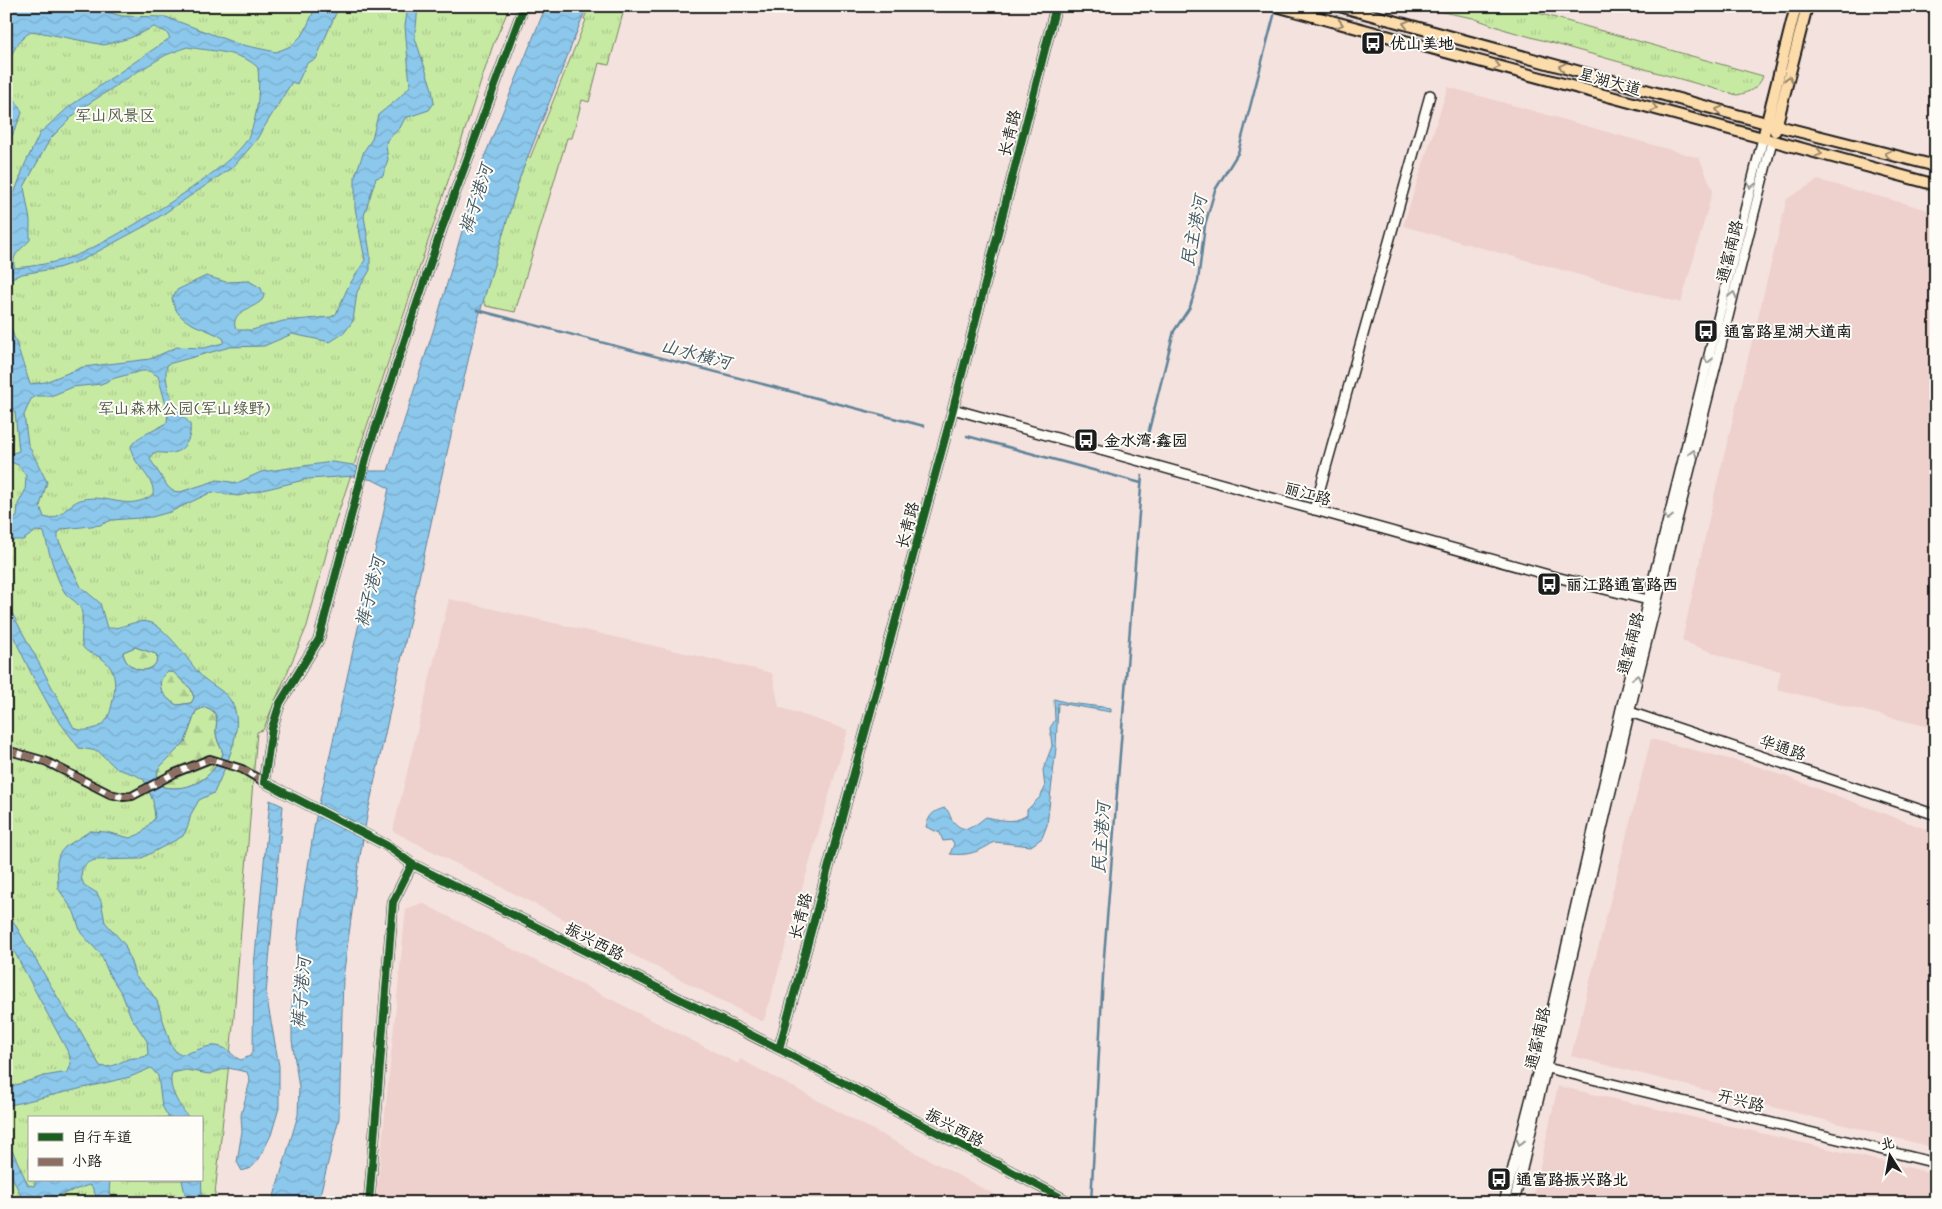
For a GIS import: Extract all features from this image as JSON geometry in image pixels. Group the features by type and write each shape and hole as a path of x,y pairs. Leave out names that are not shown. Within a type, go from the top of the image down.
{"main road":[{"name":"星湖大道","path":"1276,6 1936,185"},
{"name":"星湖大道","path":"1339,6 1766,124 1936,166"},
{"name":"通富南路","path":"1768,139 1766,124 1796,6"},
{"name":"通富南路","path":"1768,139 1777,126 1807,6"}],"street":[{"path":"6,750 44,761 116,796 126,797 160,780 210,760 242,769 264,782 272,728 280,703 312,654 319,639 363,467 442,228 524,6"},
{"name":"长青路","path":"779,1049 954,409 1056,6"},
{"path":"1314,510 1430,95"},
{"name":"通富南路","path":"1514,1203 1542,1067 1625,710 1768,139"},
{"name":"丽江路","path":"954,409 1314,510 1652,601"},
{"name":"华通路","path":"1625,710 1936,815"},
{"name":"振兴西路","path":"264,782 386,846 412,864 779,1049 1071,1203"},
{"path":"368,1203 393,902 412,864"},
{"name":"通富南路","path":"1504,1203 1542,1067"},
{"name":"开兴路","path":"1542,1067 1936,1163"}],"shaded area":[{"path":"1448,87 1699,158 1713,190 1681,303 1403,226"},
{"path":"1818,180 1936,212 1936,751 1928,748 1933,728 1777,689 1781,671 1733,660 1682,641 1716,488 1787,199"},
{"path":"449,599 772,673 779,707 848,730 764,1020 761,1021 393,831"},
{"path":"1651,739 1760,767 1936,833 1936,1148 1571,1056"},
{"path":"422,903 738,1064 740,1059 1010,1203 376,1203 406,909"},
{"path":"1558,1086 1936,1174 1936,1203 1532,1203"}],"green space":[{"name":"军山森林公园(军山绿野)","path":"6,6 510,6 493,45 332,532 307,626 263,730 257,732 234,1016 214,1203 6,1203"},
{"path":"589,6 625,6 609,65 599,63 589,102 582,100 572,138 567,138 515,312 486,306 482,297 521,170 526,157 530,158 586,20 584,19"},
{"path":"1411,6 1513,6 1763,76 1759,84 1753,89 1737,95 1506,30 1473,18"},
{"path":"135,647 156,654 158,659 154,665 144,670 132,667 124,658 123,652"},
{"path":"167,672 173,672 191,689 194,698 191,703 177,705 168,699 160,686"},
{"path":"205,707 216,716 216,733 223,754 213,770 199,781 183,787 163,787 157,779 158,769 185,742 196,711"}],"water":[{"path":"12,6 86,6 122,16 166,17 238,44 276,52 291,46 304,33 316,6 339,6 316,59 307,63 297,84 292,82 255,142 234,166 147,225 82,260 58,268 22,274 6,280 6,229 11,222 10,205 25,164 40,133 70,106 170,38 166,32 154,27 130,38 104,45 33,31 19,42 6,68 6,39","holes":["187,47 234,55 252,62 258,68 259,85 254,120 249,136 239,150 221,166 170,203 114,236 74,256 45,264 15,268 15,256 30,240 30,220 24,187 50,139 79,110 166,55"]},
{"name":"裤子港河","path":"408,6 418,6 415,38 432,89 434,103 429,110 405,118 400,128 387,140 388,159 383,176 376,178 364,216 370,253 370,270 357,292 353,321 344,333 330,342 292,334 264,346 230,347 168,364 166,374 170,394 177,410 190,424 190,433 185,446 178,451 173,453 153,453 150,459 168,487 173,491 180,492 218,480 237,483 261,472 332,462 353,465 367,471 388,471 436,322 481,165 546,6 587,6 520,177 476,326 433,514 367,816 358,868 343,978 339,1118 318,1203 272,1203 298,1115 299,1088 292,1040 292,998 300,917 315,822 389,488 373,480 354,476 308,479 238,496 212,492 170,512 152,517 112,520 100,525 63,529 58,533 58,539 81,587 100,603 107,628 135,622 152,623 158,627 176,645 200,675 226,695 233,705 236,717 234,743 214,793 199,800 191,814 183,836 140,859 95,860 87,863 82,869 81,877 84,885 97,893 101,901 105,922 125,945 136,977 148,988 157,1001 171,1045 178,1054 215,1046 224,1048 241,1060 250,1056 253,1050 254,966 270,800 283,806 266,994 279,1066 279,1108 271,1135 259,1159 251,1168 242,1171 237,1162 242,1131 241,1115 250,1081 247,1072 228,1068 209,1074 186,1070 172,1073 171,1085 173,1091 178,1103 188,1116 168,1116 162,1106 158,1076 151,1068 130,1077 6,1106 6,1088 44,1076 68,1072 71,1064 69,1054 9,942 6,940 6,909 100,1066 111,1066 128,1059 148,1055 147,1041 131,1017 122,994 109,974 101,955 81,933 74,912 58,888 57,862 59,854 65,847 90,831 106,832 130,838 140,834 155,818 153,801 144,780 136,775 117,769 98,751 79,748 53,713 6,621 6,602 74,728 87,730 103,724 112,704 115,689 114,676 112,670 103,659 83,647 81,609 65,593 61,586 52,563 44,532 36,531 23,540 6,540 6,522 17,517 18,504 25,491 26,476 18,465 6,460 6,450 10,454 19,451 15,412 11,408 6,409 6,313 30,384 45,382 83,367 150,359 177,347 204,348 223,343 224,339 192,324 179,315 172,298 177,290 206,276 226,282 249,281 261,288 264,296 262,300 237,317 235,327 238,330 252,330 283,321 331,317 336,314 348,287 365,260 355,208 355,176 364,151 372,139 378,115 399,98 410,86 405,26","holes":["142,371 149,371 158,376 168,412 167,422 138,438 131,446 135,459 151,482 153,495 134,502 93,498 84,499 73,504 55,517 44,517 40,506 47,482 28,444 24,415 31,399 37,396 51,396 73,387 101,384","135,647 156,654 158,659 154,665 144,670 132,667 124,658 123,652","167,672 173,672 191,689 194,698 191,703 177,705 168,699 160,686","205,707 216,716 216,733 223,754 213,770 199,781 183,787 163,787 157,779 158,769 185,742 196,711"]},
{"path":"6,83 22,113 6,150"},
{"path":"1054,699 1069,703 1111,708 1111,712 1058,703 1056,748 1047,825 1042,838 1031,846 994,842 973,852 950,854 954,844 952,840 943,841 940,833 926,827 930,817 935,812 945,808 957,825 962,828 970,828 986,817 1007,820 1022,818 1027,815 1027,810 1040,797 1045,788 1043,770 1052,746 1050,728 1055,720"},
{"path":"6,1150 13,1152 28,1185 34,1186 35,1182 110,1182 109,1192 114,1203 99,1203 92,1187 89,1185 54,1197 23,1200 6,1164"},
{"path":"182,1182 202,1182 202,1203 187,1203"}],"waterway":[{"name":"民主港河","path":"1148,434 1174,331 1190,307 1198,281 1205,225 1215,190 1238,153 1276,8"},
{"name":"山水横河","path":"477,310 924,426"},
{"name":"山水横河","path":"967,436 1141,483"},
{"name":"民主港河","path":"1091,1203 1104,957 1142,475"}],"marked path":[{"path":"6,750 45,761 110,794 123,797 132,796 175,773 210,759 242,769 264,782"}],"cycle path":[{"path":"412,864 386,845 264,782 272,728 280,703 319,639 368,451 442,228 524,6"},
{"path":"779,1049 953,409 1056,6"},
{"path":"369,1203 393,902 412,864 779,1049 1071,1203"}],"place":[{"name":"优山美地","path":"1373,43"},
{"name":"通富路星湖大道南","path":"1706,331"},
{"name":"金水湾·鑫园","path":"1086,440"},
{"name":"丽江路通富路西","path":"1549,584"},
{"name":"通富路振兴路北","path":"1499,1179"}],"park label":[{"name":"军山风景区","path":"115,115"}]}
